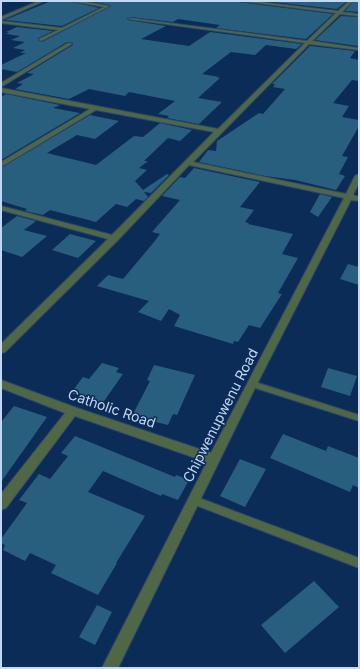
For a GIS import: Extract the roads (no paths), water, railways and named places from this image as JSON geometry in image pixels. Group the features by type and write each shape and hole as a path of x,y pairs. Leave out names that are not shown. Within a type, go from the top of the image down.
{"street":[{"path":"1,21 42,1"},
{"path":"42,40 108,6 72,1"},
{"path":"240,1 359,15"},
{"path":"1,350 115,238 189,163 218,131 351,1"},
{"path":"130,19 359,49"},
{"path":"1,21 62,29"},
{"path":"1,85 70,44"},
{"path":"1,90 218,131"},
{"path":"1,165 94,108"},
{"path":"189,163 354,198"},
{"name":"Chipwenupwenu Road","path":"110,668 252,384 354,198 359,176"},
{"path":"1,208 115,238"},
{"name":"Catholic Road","path":"1,384 73,411 214,459"},
{"path":"1,504 73,411"}],"lane":[{"path":"252,384 359,418"},
{"path":"194,500 359,563"}]}
